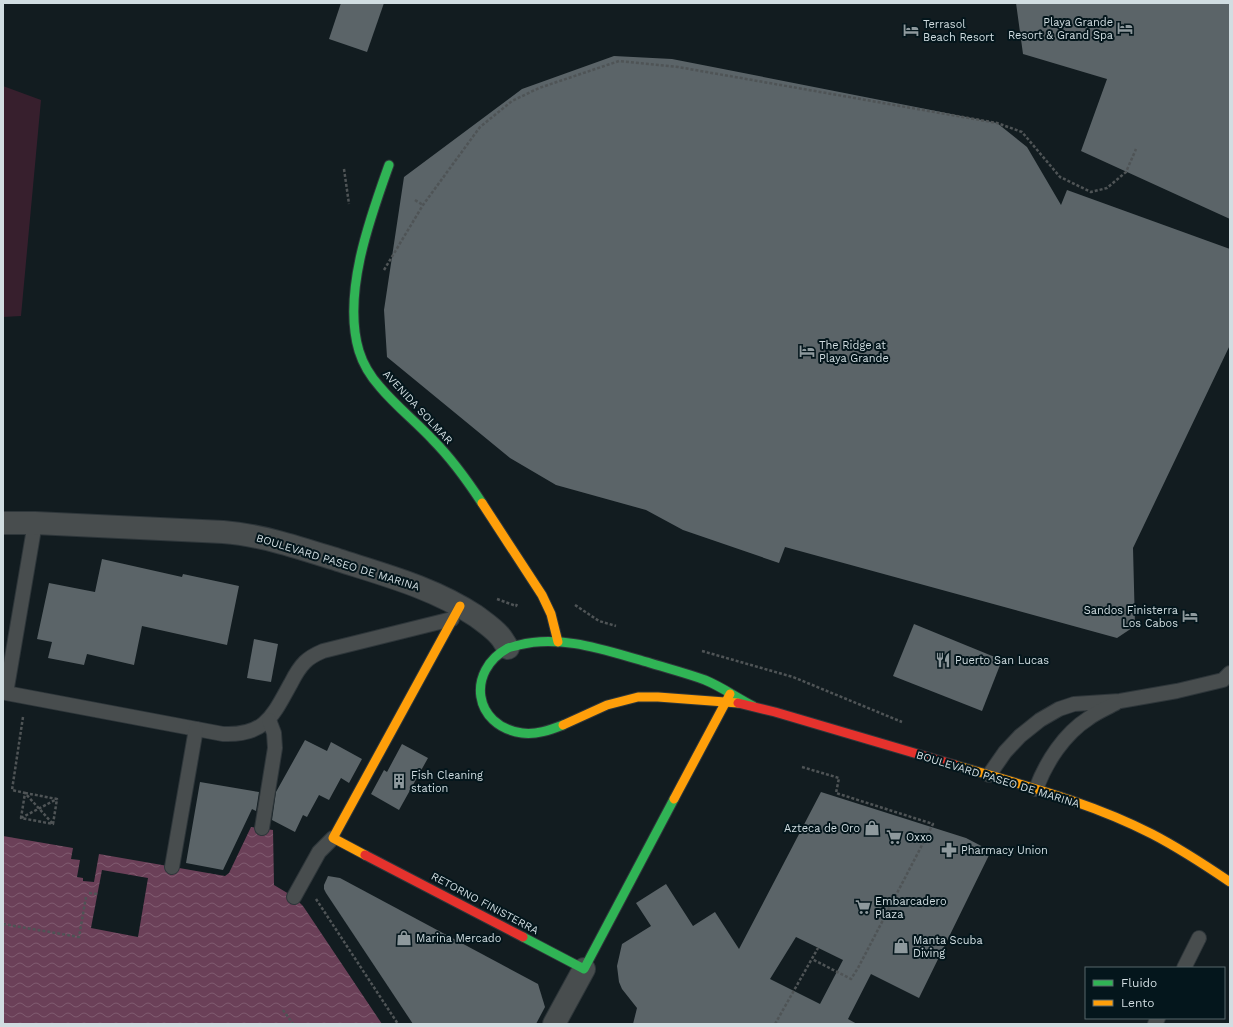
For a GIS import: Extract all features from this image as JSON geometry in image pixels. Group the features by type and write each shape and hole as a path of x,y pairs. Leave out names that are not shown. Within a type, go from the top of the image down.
{"street":[{"name":"AVENIDA SOLMAR","path":"389,165 362,252 355,294 354,323 360,352 373,378 431,438 457,468 479,497 542,596 554,624 558,642"},
{"name":"BOULEVARD PASEO DE MARINA","path":"3,522 241,533 283,543 396,578 427,590 456,613 487,624 499,635 508,648"},
{"path":"333,838 456,613"},
{"name":"BOULEVARD PASEO DE MARINA","path":"728,698 700,678 599,648 569,642 538,642 508,648 496,655 487,665 481,678 479,691 482,704 488,715 500,725 515,732 531,733 549,730 609,704 644,697 728,698 990,775 1103,812 1151,834 1188,855 1230,882"},
{"path":"554,1024 728,698"},
{"name":"RETORNO FINISTERRA","path":"333,838 584,969"}],"lane":[{"path":"35,523 6,693 196,729 238,735 250,732 269,720 297,672 304,662 313,656 323,651 456,613"},
{"path":"990,775 1012,744 1031,727 1050,714 1074,704 1120,701 1177,691 1223,680 1230,673"},
{"path":"1036,789 1047,765 1064,741 1080,724 1120,701"},
{"path":"262,828 275,748 274,733 269,720"},
{"path":"172,867 196,729"},
{"path":"294,897 319,852 333,838"},
{"path":"1184,967 1199,938"}],"path":[{"path":"382,273 423,206 480,127 512,101 539,88 619,61 678,67 997,123 1022,132 1060,177 1091,192 1107,188 1126,172 1136,149"},
{"path":"344,169 349,210"},
{"path":"415,200 423,206"},
{"path":"495,598 516,606 518,600"},
{"path":"569,602 599,621 621,627"},
{"path":"696,649 793,677 908,724"},
{"path":"27,697 12,790 57,799"},
{"path":"802,767 839,778 836,793 933,824 851,980 812,960"},
{"path":"25,793 53,824"},
{"path":"21,818 25,793"},
{"path":"21,818 57,799"},
{"path":"53,824 57,799"},
{"path":"21,818 53,824"},
{"path":"89,893 98,894"},
{"path":"3,924 79,937 86,897"},
{"path":"317,900 398,1024"},
{"path":"775,1024 818,948"},
{"path":"284,1010 293,1024"}],"shaded area":[{"path":"3,86 41,100 21,316 3,317"}],"water":[{"path":"251,827 273,830 274,885 294,897 303,906 382,1024 3,1024 3,836 73,848 71,859 80,860 77,877 83,878 83,881 94,882 99,854 225,876 229,873"}],"pier":[{"path":"102,870 148,878 138,937 91,928"}],"building":[{"path":"341,3 384,3 367,52 329,39"},
{"path":"1016,3 1230,3 1230,219 1081,151 1107,79 1023,54"},
{"name":"The Ridge at Playa Grande","path":"614,56 672,59 997,123 1027,147 1061,205 1067,190 1230,249 1230,345 1133,548 1135,626 1117,638 785,547 779,563 683,530 646,510 556,485 510,458 387,357 384,310 404,177 522,89"},
{"path":"102,559 182,577 183,574 239,586 227,645 142,626 134,665 87,654 84,665 48,658 52,642 37,639 49,583 95,592"},
{"path":"914,624 1002,660 982,711 893,676"},
{"path":"254,639 278,644 271,682 247,678"},
{"path":"305,740 327,751 331,742 362,759 349,783 341,778 329,800 319,795 307,817 303,815 295,832 272,820 276,792"},
{"name":"Fish Cleaning station","path":"402,744 428,758 399,810 371,794 384,770 387,772"},
{"path":"200,782 259,792 256,811 252,809 223,870 186,863"},
{"name":"Embarcadero Plaza","path":"821,792 966,838 991,851 919,998 871,974 848,1019 857,1024 633,1024 637,1008 622,989 619,982 617,966 622,944 651,926 636,903 666,884 693,926 715,912 739,949","holes":["796,937 843,960 820,1004 770,979"]},
{"name":"Marina Mercado","path":"328,876 340,878 538,984 545,1007 536,1024 413,1024 326,893 324,885"}],"traffic: fast":[{"path":"389,165 374,208 360,256 354,305 355,329 359,351 370,375 392,401 426,432 446,454 482,503"},
{"path":"563,725 543,732 522,733 506,728 493,720 485,709 481,696 481,683 486,670 495,658 508,648 535,642 551,641 584,645 705,680 753,706"},
{"path":"523,937 584,969 674,799"}],"traffic: slow":[{"path":"482,503 542,595 551,614 558,642"},
{"path":"365,855 333,838 460,606"},
{"path":"674,799 730,694"},
{"path":"563,725 607,705 638,697 738,703"},
{"path":"955,765 1080,803 1128,823 1172,845 1230,882"}],"traffic: jam":[{"path":"738,703 775,712 955,765"},
{"path":"365,855 523,937"}],"place":[{"name":"Playa Grande Resort & Grand Spa","path":"1125,28"},
{"name":"Terrasol Beach Resort","path":"911,30"},
{"name":"The Ridge at Playa Grande","path":"807,351"},
{"name":"Sandos Finisterra Los Cabos","path":"1190,616"},
{"name":"Puerto San Lucas","path":"943,660"},
{"name":"Fish Cleaning station","path":"399,781"},
{"name":"Azteca de Oro","path":"872,828"},
{"name":"Oxxo","path":"894,837"},
{"name":"Pharmacy Union","path":"949,850"},
{"name":"Embarcadero Plaza","path":"863,907"},
{"name":"Marina Mercado","path":"404,938"},
{"name":"Manta Scuba Diving","path":"901,946"}]}
